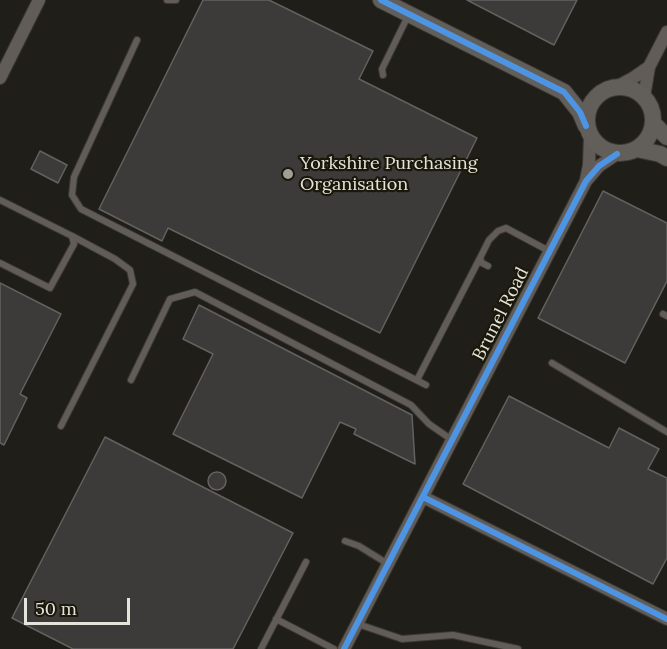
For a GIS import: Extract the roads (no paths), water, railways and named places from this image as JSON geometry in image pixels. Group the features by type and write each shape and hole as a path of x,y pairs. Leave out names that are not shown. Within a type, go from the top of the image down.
{"street":[{"path":"0,78 39,0"},
{"path":"381,0 564,92 580,112 597,145 607,151 616,154 627,153 637,149 650,134 653,123 652,114 644,97 627,87 564,92"},
{"path":"644,97 649,67 667,32"},
{"path":"588,131 586,114 597,95 633,78 649,67"},
{"path":"653,123 667,137"},
{"name":"Brunel Road","path":"586,181 589,165 588,131"},
{"path":"637,149 660,154 667,158"},
{"name":"Brunel Road","path":"345,649 586,181 599,166 616,154"},
{"path":"423,497 667,619"}],"lane":[{"path":"167,0 176,0"},
{"path":"383,75 382,69 410,14"},
{"path":"136,40 74,177 72,195 81,209 426,385"},
{"path":"0,200 72,236 130,270 133,284 61,426"},
{"path":"417,380 489,240 498,231 506,228 550,251"},
{"path":"0,263 50,288 74,244 72,236"},
{"path":"480,258 482,263 488,266"},
{"path":"131,380 170,299 195,292 411,405 429,424 452,441"},
{"path":"552,363 667,432"},
{"path":"345,542 359,546 388,564"},
{"path":"261,649 306,562"},
{"path":"276,619 334,649"},
{"path":"358,624 402,639 453,635 518,649"}],"place":[{"name":"Yorkshire Purchasing Organisation","path":"288,174"}]}
